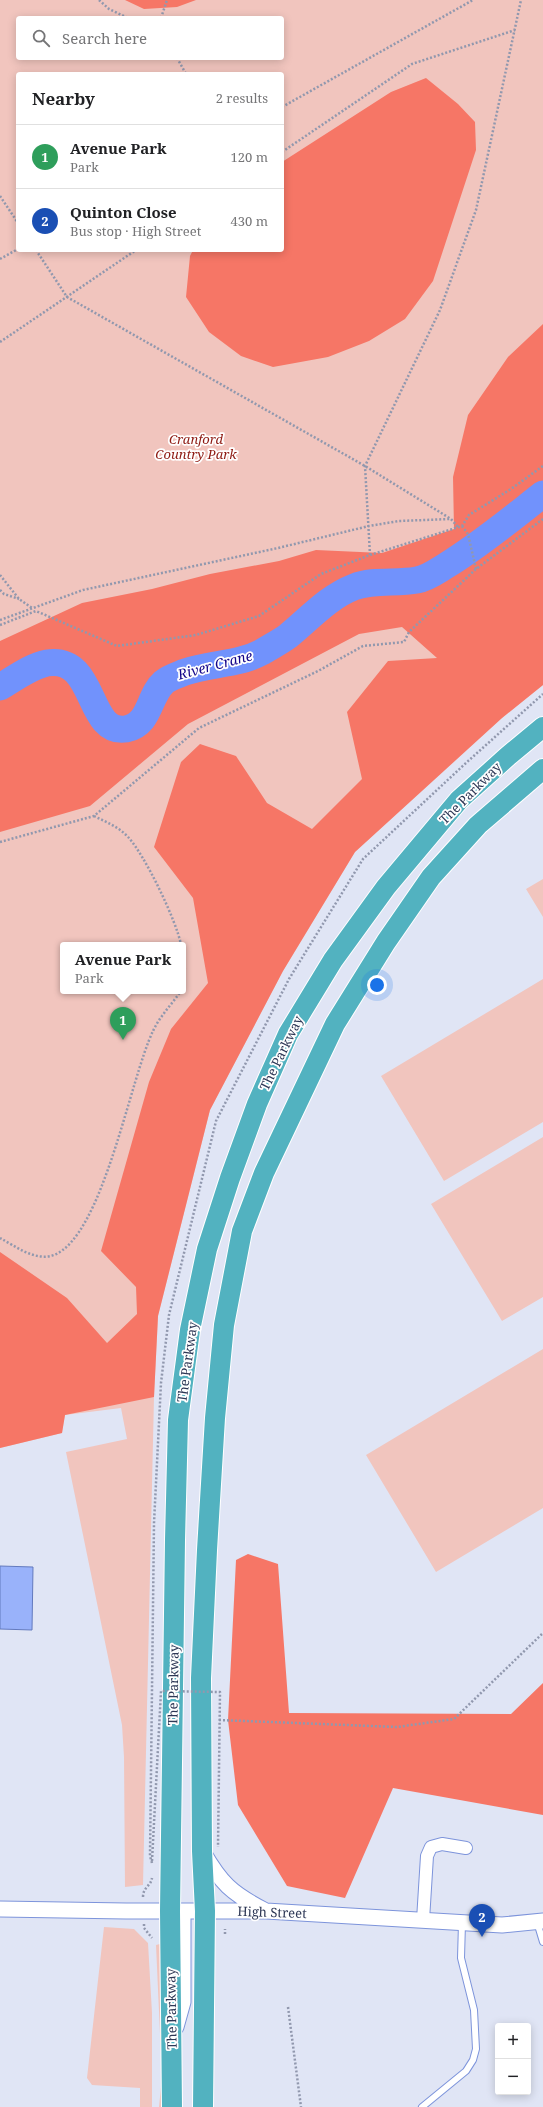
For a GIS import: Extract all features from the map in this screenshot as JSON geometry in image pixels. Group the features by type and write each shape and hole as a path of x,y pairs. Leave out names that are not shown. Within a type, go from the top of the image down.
{"highway":[{"name":"The Parkway","path":"172,2107 171,2043 176,1911 174,1540 178,1420 190,1330 210,1242 230,1178 257,1104 278,1055 288,1034 333,960 386,887 459,800 543,727"},
{"path":"203,2107 205,1911 210,1849 202,1678 215,1418 224,1325 242,1231 264,1173 335,1024 386,942 431,877 478,825 543,768"}],"street":[{"path":"423,1920 427,1856 431,1847 442,1844 466,1848"},
{"path":"210,1849 212,1868 230,1890 266,1911"},
{"name":"High Street","path":"0,1909 266,1911 502,1925 540,1921"}],"lane":[{"path":"540,1921 543,1942"},
{"path":"422,2107 466,2071 473,2060 476,2049 474,2010 460,1958 462,1923"}],"path":[{"path":"99,0 109,9 124,16"},
{"path":"162,16 168,0"},
{"path":"284,106 473,0"},
{"path":"370,555 365,466 440,310 476,210 521,0"},
{"path":"284,151 412,64 515,30"},
{"path":"178,60 185,72"},
{"path":"0,196 16,220"},
{"path":"0,259 16,250"},
{"path":"37,252 67,297 365,466 450,519 468,534 476,569"},
{"path":"0,342 133,252"},
{"path":"0,590 4,594 19,599 36,611 117,646 196,635 259,616 321,574 370,555 460,527 469,515 512,489 543,466"},
{"path":"0,620 83,590 278,548 368,526 399,520 450,519"},
{"path":"0,842 94,816 199,728 318,671 363,646 404,642 410,632 476,569 543,519"},
{"path":"0,575 19,599"},
{"path":"0,624 36,611"},
{"path":"94,816 113,824 128,837 137,850 165,901 180,936 181,942"},
{"path":"0,1238 34,1256 53,1255 70,1244 100,1193 153,1032 179,994"},
{"path":"219,1720 397,1727 454,1719 543,1633"},
{"path":"152,1861 161,1691 220,1692 210,1849"},
{"path":"226,1929 226,1934"},
{"path":"288,2007 302,2107"}],"green space":[{"name":"Cranford Country Park","path":"0,0 543,0 543,484 435,564 0,675"},
{"path":"346,591 543,685 502,718 355,852 283,971 210,1110 158,1316 154,1397 143,1885 125,1887 124,1757 122,1725 66,1452 127,1439 121,1408 65,1415 62,1433 0,1448 0,698"},
{"path":"543,879 543,917 526,889"},
{"path":"543,979 543,1122 444,1181 381,1076"},
{"path":"543,1137 543,1297 502,1321 431,1204"},
{"path":"543,1349 543,1508 436,1572 366,1455"},
{"path":"104,1927 134,1929 148,1943 152,2013 152,2107 140,2107 140,2088 92,2085 87,2078"},
{"path":"160,1944 166,2107 159,2107 162,2077 156,1945"}],"shaded area":[{"path":"125,0 196,0 177,7 144,9"},
{"path":"426,78 458,104 475,122 476,150 433,281 405,319 369,341 328,357 273,367 241,356 209,332 186,297 190,256 192,252 284,252 284,161 391,92"},
{"path":"543,324 543,685 502,718 355,852 283,971 210,1110 158,1316 154,1397 65,1415 62,1433 0,1448 0,1252 67,1298 107,1343 137,1314 136,1287 101,1251 149,1082 171,1029 208,983 193,898 154,847 181,762 200,744 236,756 267,803 312,829 362,779 347,712 388,661 437,658 402,627 359,634 188,724 90,806 0,832 0,641 82,603 152,589 210,574 279,561 316,550 382,553 454,529 453,477 468,415 508,357"},
{"path":"248,1554 278,1564 289,1713 511,1714 543,1683 543,1815 393,1788 345,1898 287,1886 238,1805 228,1720 236,1560"}],"building":[{"path":"0,1566 33,1567 32,1630 0,1629"}],"waterway":[{"name":"River Crane","path":"0,687 29,670 41,665 47,663 63,664 75,671 83,682 104,720 113,728 126,729 140,722 145,716 159,688 169,679 195,669 234,662 262,652 288,636 327,602 354,587 377,582 417,580 429,576 472,549 543,494"}],"place":[{"name":"Avenue Park","path":"123,1040"},
{"name":"Quinton Close","path":"482,1937"}]}
